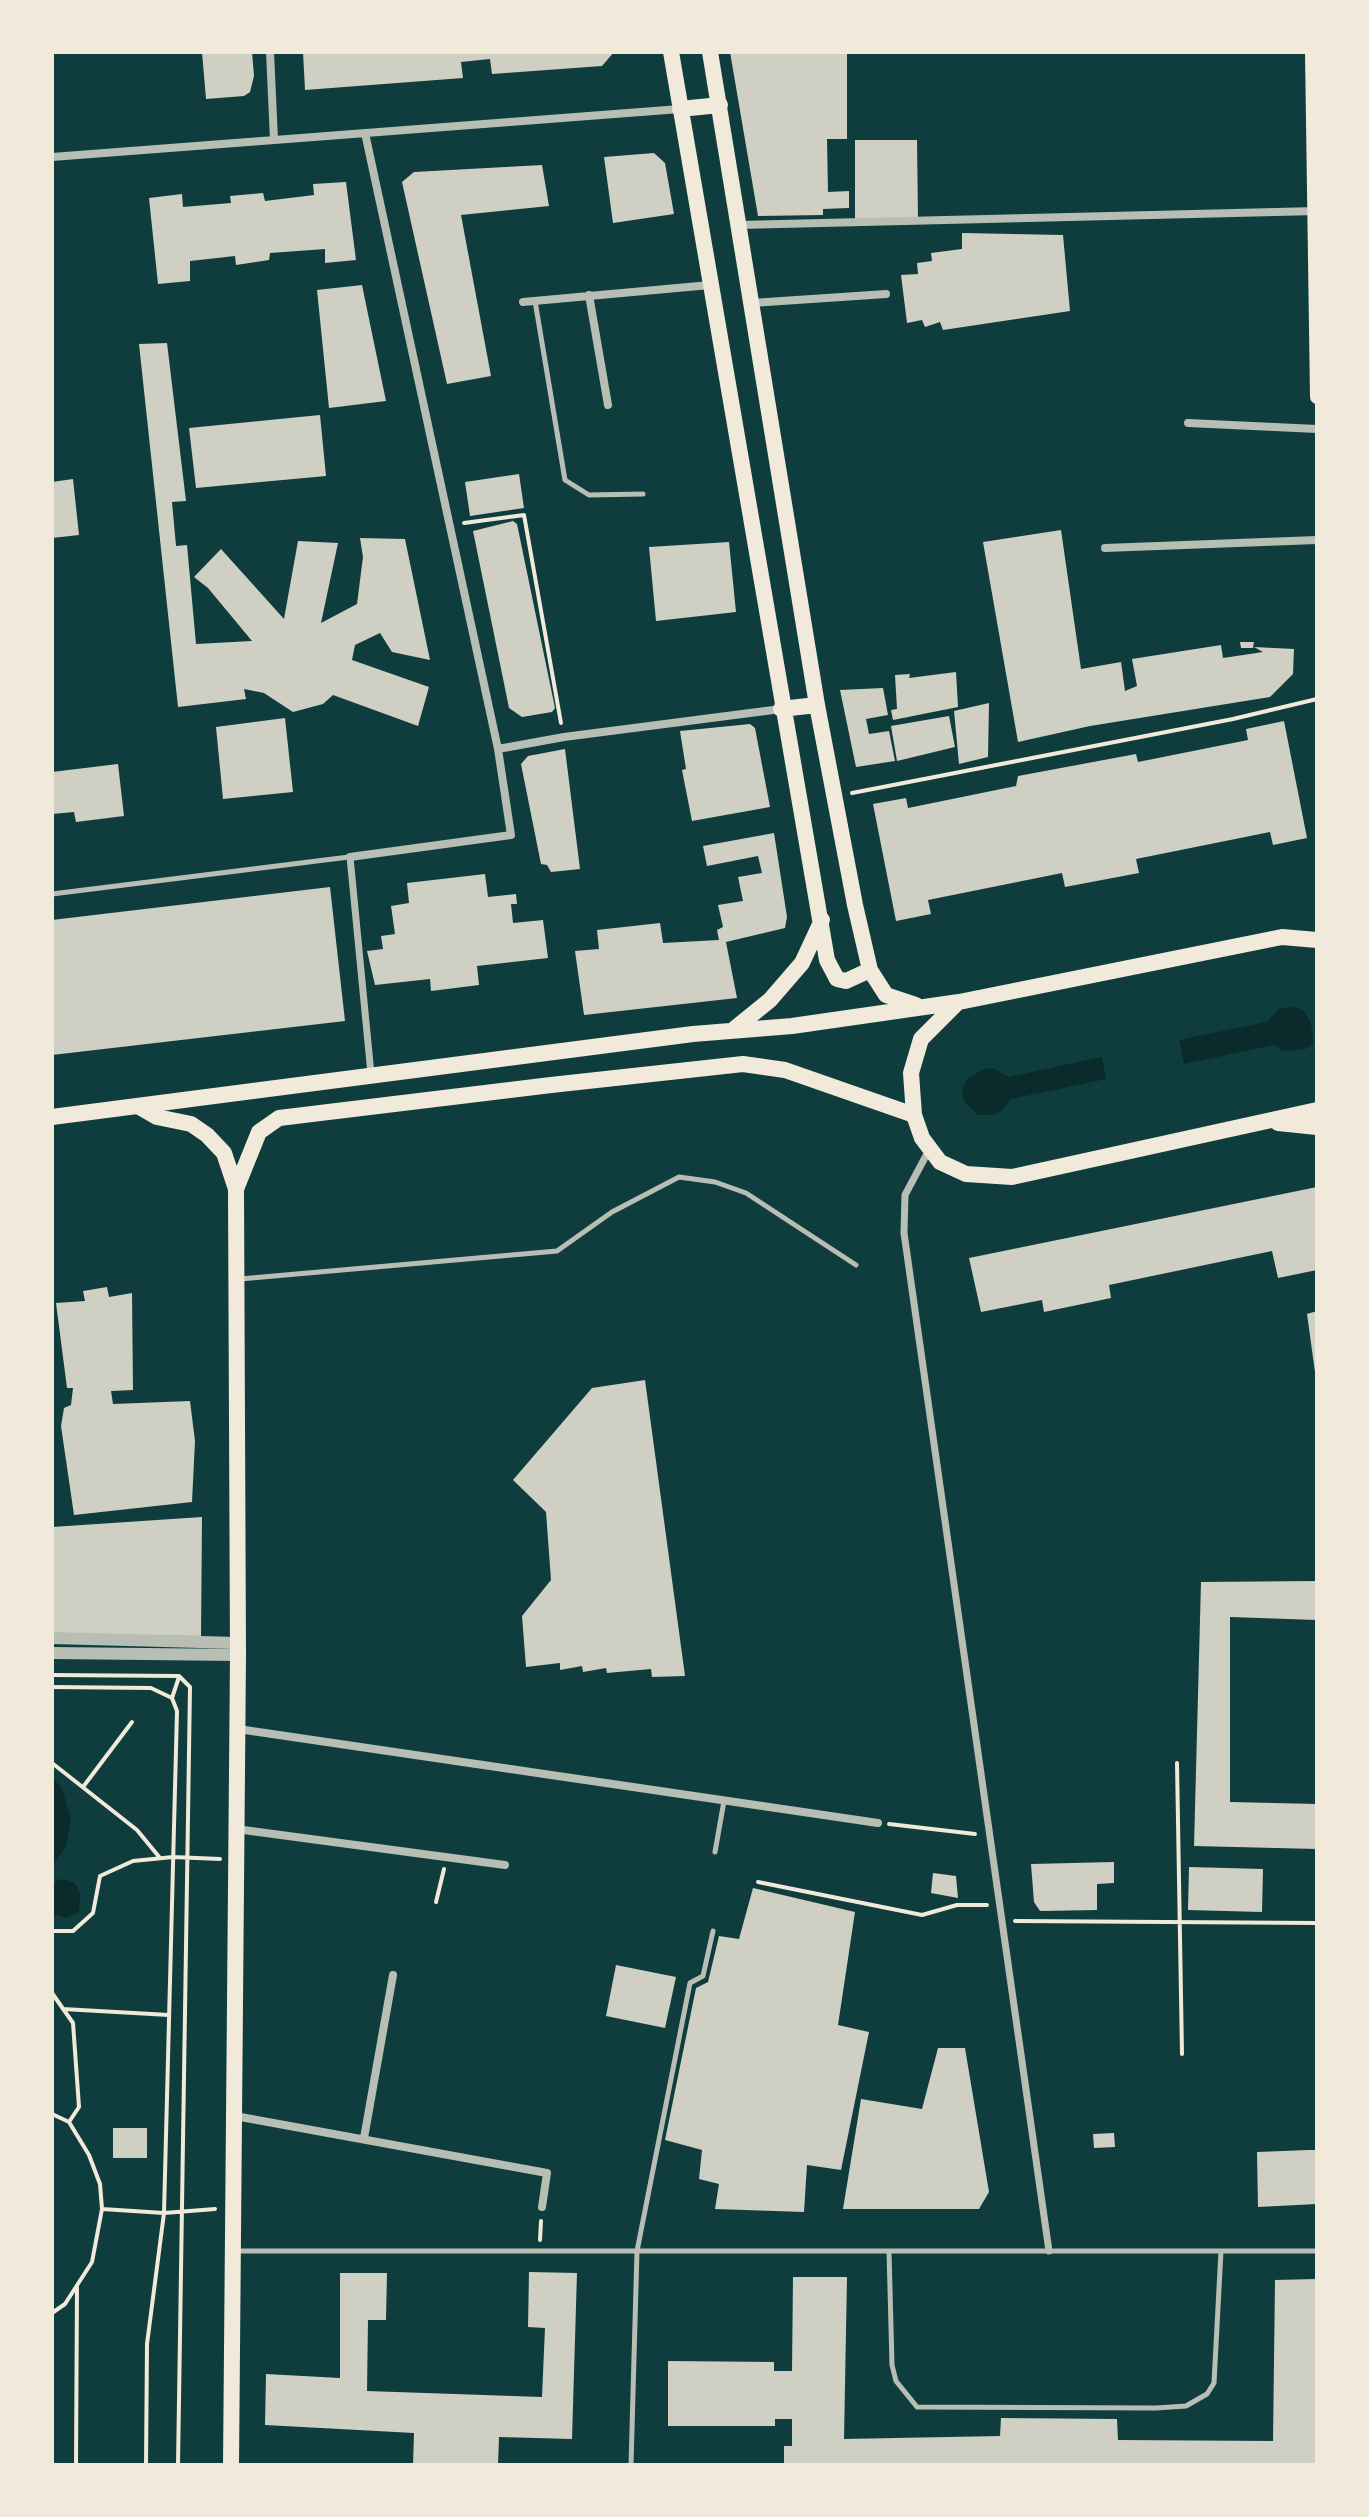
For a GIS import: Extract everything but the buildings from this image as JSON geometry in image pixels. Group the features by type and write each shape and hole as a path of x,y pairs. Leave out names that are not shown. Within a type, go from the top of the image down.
{"main road":[{"path":"671,52 781,709 823,918 830,971 837,979 846,981 870,970"},
{"path":"710,52 817,705 870,970 886,995 925,1007"},
{"path":"1312,52 1317,397"},
{"path":"680,109 720,105"},
{"path":"781,709 817,705"},
{"path":"733,1030 770,1000 802,963 823,918"},
{"path":"52,1117 733,1030 792,1026 959,1002 1214,948 1282,937 1317,940"},
{"path":"959,1002 921,1039 911,1073 914,1115 930,1149 940,1162 966,1174 1012,1177 1317,1110"},
{"path":"236,1189 259,1132 279,1118 743,1064 785,1070 914,1115"},
{"path":"138,1106 157,1117 191,1124 207,1135 224,1153 236,1189 238,1649 231,2465"},
{"path":"1264,1122 1317,1127"}],"street":[{"path":"270,52 274,140"},
{"path":"52,157 680,109"},
{"path":"365,133 498,749 511,835 350,857 371,1077"},
{"path":"738,225 1316,211"},
{"path":"523,302 710,285"},
{"path":"750,303 886,294"},
{"path":"589,295 608,405"},
{"path":"1188,423 1317,429"},
{"path":"1105,548 1317,540"},
{"path":"498,749 564,737 781,709"},
{"path":"930,1149 905,1195 904,1233 1049,2251"},
{"path":"52,1638 238,1649"},
{"path":"52,1653 180,1655 238,1649"},
{"path":"237,1729 878,1823"},
{"path":"236,1829 505,1865"},
{"path":"364,2138 393,1975"},
{"path":"234,2116 547,2173 542,2207"}],"lane":[{"path":"535,301 565,480 589,495 643,494"},
{"path":"52,894 350,857"},
{"path":"235,1279 557,1251 612,1212 679,1177 715,1182 746,1193 856,1265"},
{"path":"715,1852 724,1801"},
{"path":"631,2465 637,2251 690,1983 703,1976 713,1931"},
{"path":"233,2251 1317,2251"},
{"path":"889,2251 892,2365 896,2381 917,2407 1156,2408 1186,2406 1207,2394 1214,2383 1221,2251"}],"path":[{"path":"449,525 524,515 564,737"},
{"path":"834,796 1233,719 1317,699"},
{"path":"146,2465 147,2344 164,2213 177,1711 172,1698 179,1676 180,1655"},
{"path":"52,1675 179,1676 190,1687 178,2465"},
{"path":"52,1687 151,1688 172,1698"},
{"path":"83,1787 132,1722"},
{"path":"52,1763 137,1830 160,1858"},
{"path":"1177,1763 1182,2054"},
{"path":"878,1823 990,1836"},
{"path":"52,1931 73,1931 93,1913 100,1876 133,1861 173,1857 236,1860"},
{"path":"436,1902 446,1857"},
{"path":"758,1882 922,1915 957,1905 1000,1905"},
{"path":"1002,1922 1178,1920 1317,1923"},
{"path":"52,1993 73,2023 79,2107 69,2122"},
{"path":"63,2009 169,2015"},
{"path":"52,2114 69,2122 95,2170 102,2209 92,2262 65,2304 52,2313"},
{"path":"539,2251 542,2207"},
{"path":"102,2209 164,2213 233,2208"},
{"path":"76,2465 77,2286"}],"water":[{"path":"1278,1009 1302,1009 1311,1022 1313,1043 1306,1049 1283,1051 1274,1045 1184,1064 1179,1040 1267,1022"},
{"path":"1102,1057 1106,1079 1011,1099 1001,1111 992,1115 978,1115 964,1101 962,1090 967,1079 984,1069 993,1068 1008,1077"},
{"path":"52,1777 62,1788 71,1819 66,1846 52,1867"},
{"path":"62,1879 74,1882 80,1893 79,1912 66,1918 52,1914 52,1883"}]}
